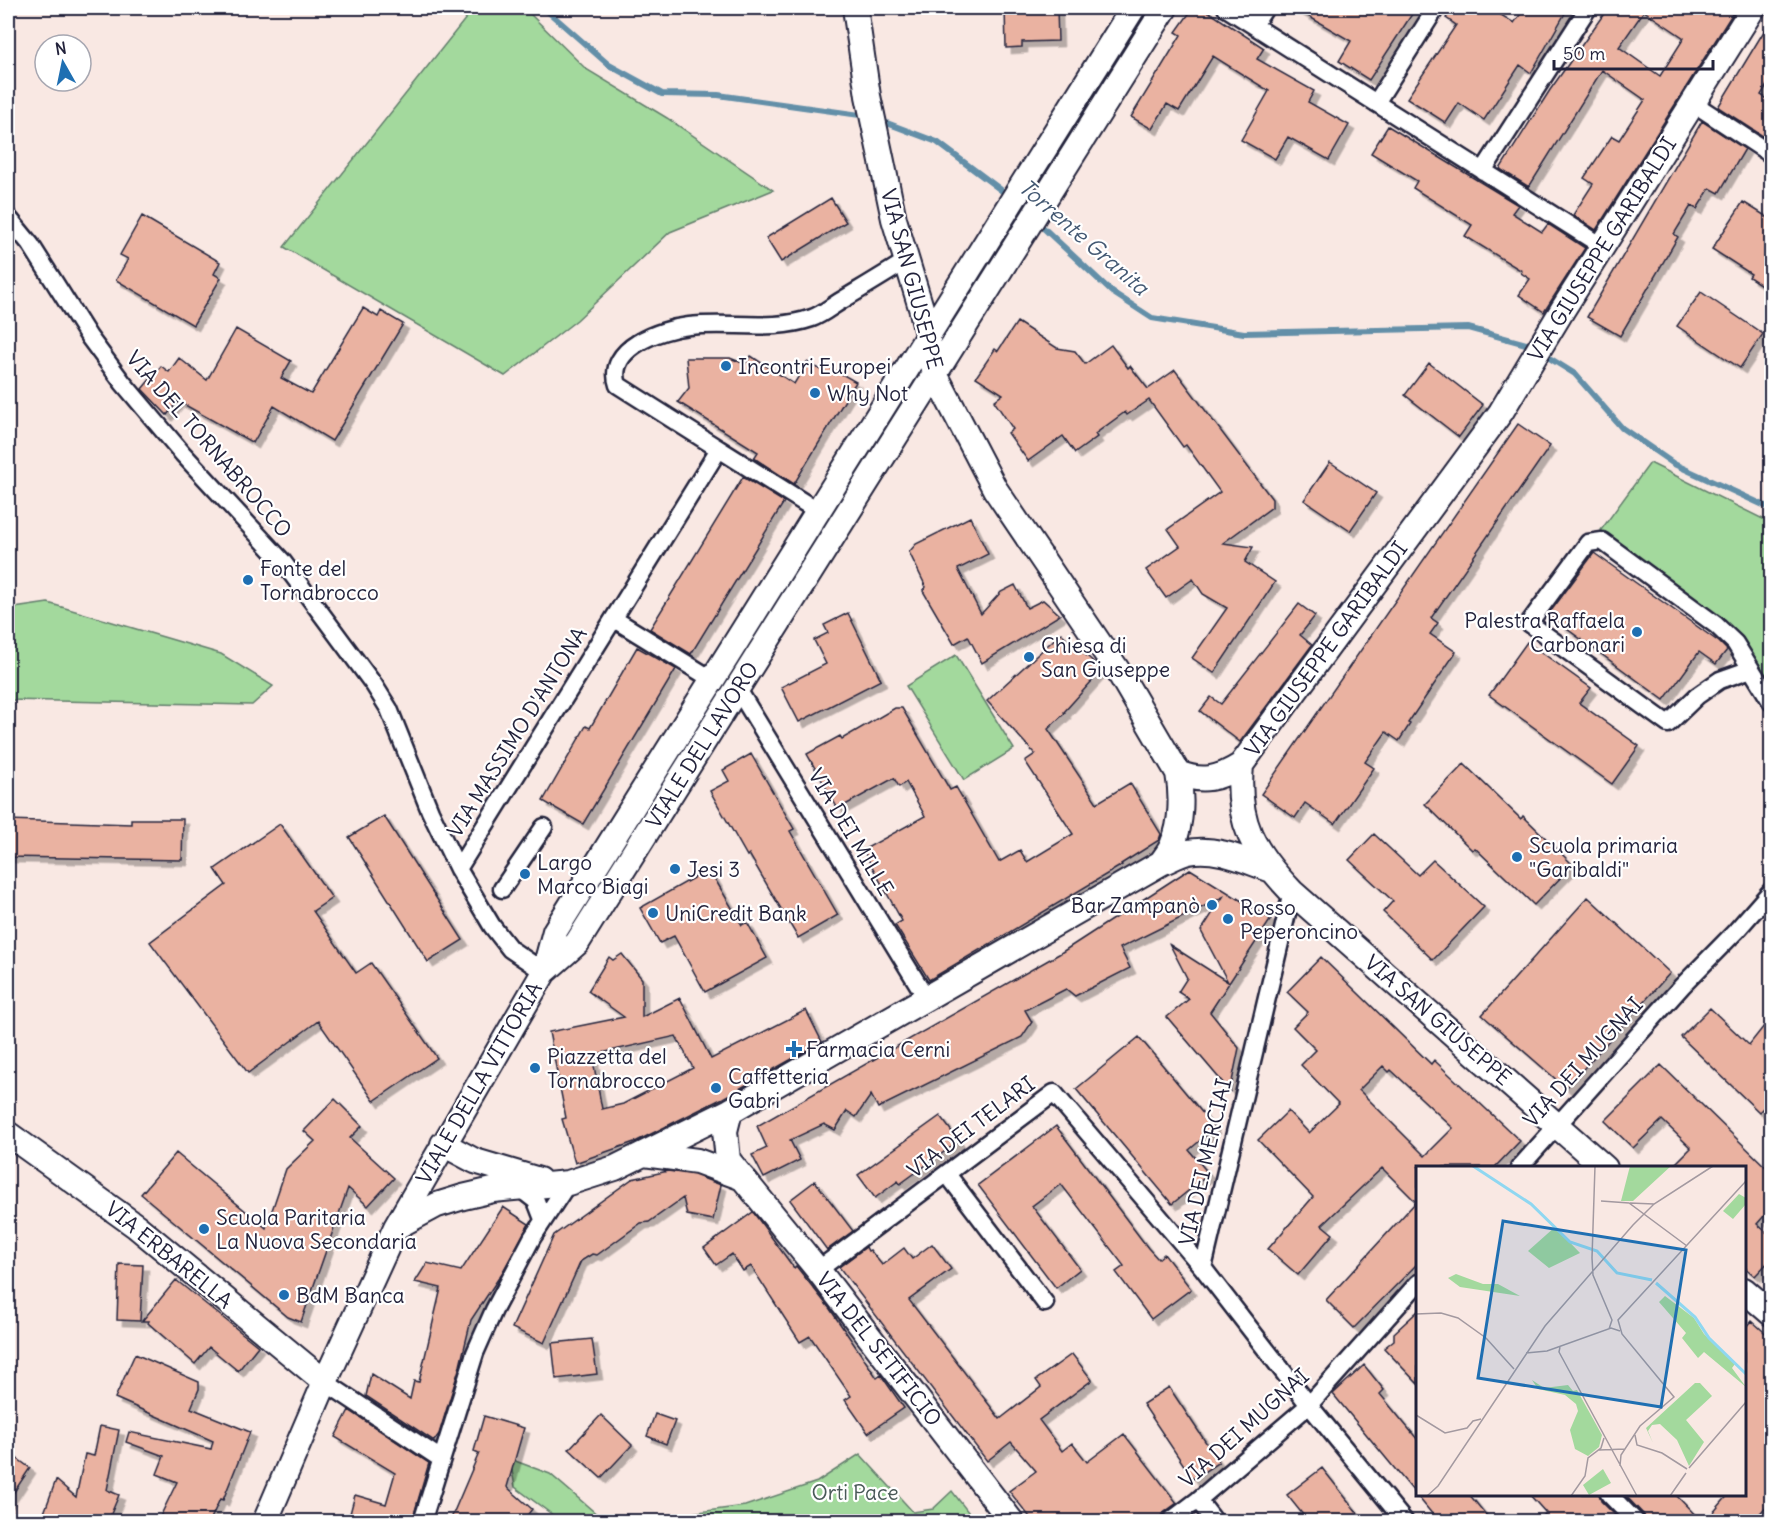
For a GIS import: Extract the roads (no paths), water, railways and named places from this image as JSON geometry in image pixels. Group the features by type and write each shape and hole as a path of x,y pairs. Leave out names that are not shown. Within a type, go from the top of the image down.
{"main road":[{"name":"VIA SAN GIUSEPPE","path":"855,8 868,96 881,157 906,261 928,335 935,374 1000,498 1120,674 1178,773 1181,805 1173,844 1161,863"},
{"name":"VIALE DEL LAVORO","path":"544,972 555,931 1133,8"},
{"name":"VIALE DEL LAVORO","path":"544,972 577,943 1165,8"},
{"name":"VIA GIUSEPPE GARIBALDI","path":"1272,870 1248,833 1241,809 1239,786 1241,765 1501,412 1602,246 1753,8"},
{"path":"1178,773 1192,779 1210,778 1226,775 1241,765"},
{"path":"396,1227 437,1206 463,1197 518,1187 568,1183 615,1168 730,1111 1161,863 1187,852 1203,851 1225,854 1272,870"},
{"name":"VIA SAN GIUSEPPE","path":"1272,870 1292,892 1604,1166"},
{"name":"VIALE DELLA VITTORIA","path":"266,1521 324,1382 396,1227 544,972"},
{"name":"VIA DEL SETIFICIO","path":"730,1111 725,1131 728,1160 818,1270 1012,1521"},
{"name":"VIA ERBARELLA","path":"8,1134 136,1226 324,1382"},
{"path":"443,1144 475,1161 497,1168 534,1179 568,1183"},
{"name":"VIA DEL SETIFICIO","path":"644,1154 697,1161 744,1179"},
{"path":"1746,1292 1772,1314"}],"street":[{"path":"1226,8 1602,246"},
{"path":"1254,25 1264,8"},
{"path":"1377,103 1436,8"},
{"path":"1483,171 1588,8"},
{"path":"1693,104 1772,155"},
{"name":"VIA DEL TORNABROCCO","path":"8,217 31,245 89,337 123,383 183,454 283,562 374,685 389,709 430,811 458,869 502,941 544,972"},
{"path":"819,512 618,385 615,370 618,361 626,352 648,338 675,328 763,326 813,318 906,261"},
{"name":"VIA MASSIMO D'ANTONA","path":"458,869 719,449"},
{"path":"1751,669 1720,680 1697,696 1668,724 1529,623 1588,543 1602,541 1716,625 1735,643 1772,703"},
{"name":"VIA MASSIMO D'ANTONA","path":"614,619 713,680"},
{"name":"VIA DEI MILLE","path":"737,688 927,999"},
{"path":"502,889 544,827"},
{"name":"VIA DEI MUGNAI","path":"1520,1166 1772,890"},
{"name":"VIA DEI MERCIAI","path":"1292,892 1203,1268 1309,1405 1405,1521"},
{"name":"VIA DEI TELARI","path":"818,1270 1054,1093 1203,1268"},
{"path":"946,1174 1045,1303"},
{"path":"422,1521 475,1353 494,1310 543,1220 568,1183"},
{"path":"518,1187 536,1201 543,1220"},
{"name":"VIA DEI MUGNAI","path":"1169,1521 1198,1500 1309,1405 1415,1291"},
{"path":"324,1382 441,1459"},
{"path":"1611,1496 1636,1521"},
{"path":"1198,1500 1215,1521"}],"waterway":[{"name":"Torrente Granita","path":"544,8 609,65 662,94 718,95 867,116"},
{"name":"Torrente Granita","path":"879,120 937,142 1009,196"},
{"name":"Torrente Granita","path":"1036,221 1112,292 1152,318 1244,333 1468,328 1526,344 1534,349"},
{"name":"Torrente Granita","path":"1543,354 1575,374 1622,428 1674,464 1772,509"}],"place":[{"name":"Incontri Europei","path":"726,366"},
{"name":"Why Not","path":"815,393"},
{"name":"Fonte del Tornabrocco","path":"248,580"},
{"name":"Palestra Raffaela Carbonari","path":"1637,632"},
{"name":"Chiesa di San Giuseppe","path":"1029,657"},
{"name":"Scuola primaria \"Garibaldi\"","path":"1517,857"},
{"name":"Jesi 3","path":"675,869"},
{"name":"Largo Marco Biagi","path":"525,874"},
{"name":"Bar Zampanò","path":"1212,905"},
{"name":"UniCredit Bank","path":"653,913"},
{"name":"Rosso Peperoncino","path":"1228,919"},
{"name":"Farmacia Cerni","path":"794,1049"},
{"name":"Piazzetta del Tornabrocco","path":"535,1068"},
{"name":"Caffetteria Gabri","path":"716,1088"},
{"name":"Scuola Paritaria La Nuova Secondaria","path":"204,1229"},
{"name":"BdM Banca","path":"284,1295"}],"park label":[{"name":"Orti Pace","path":"855,1492"}]}
